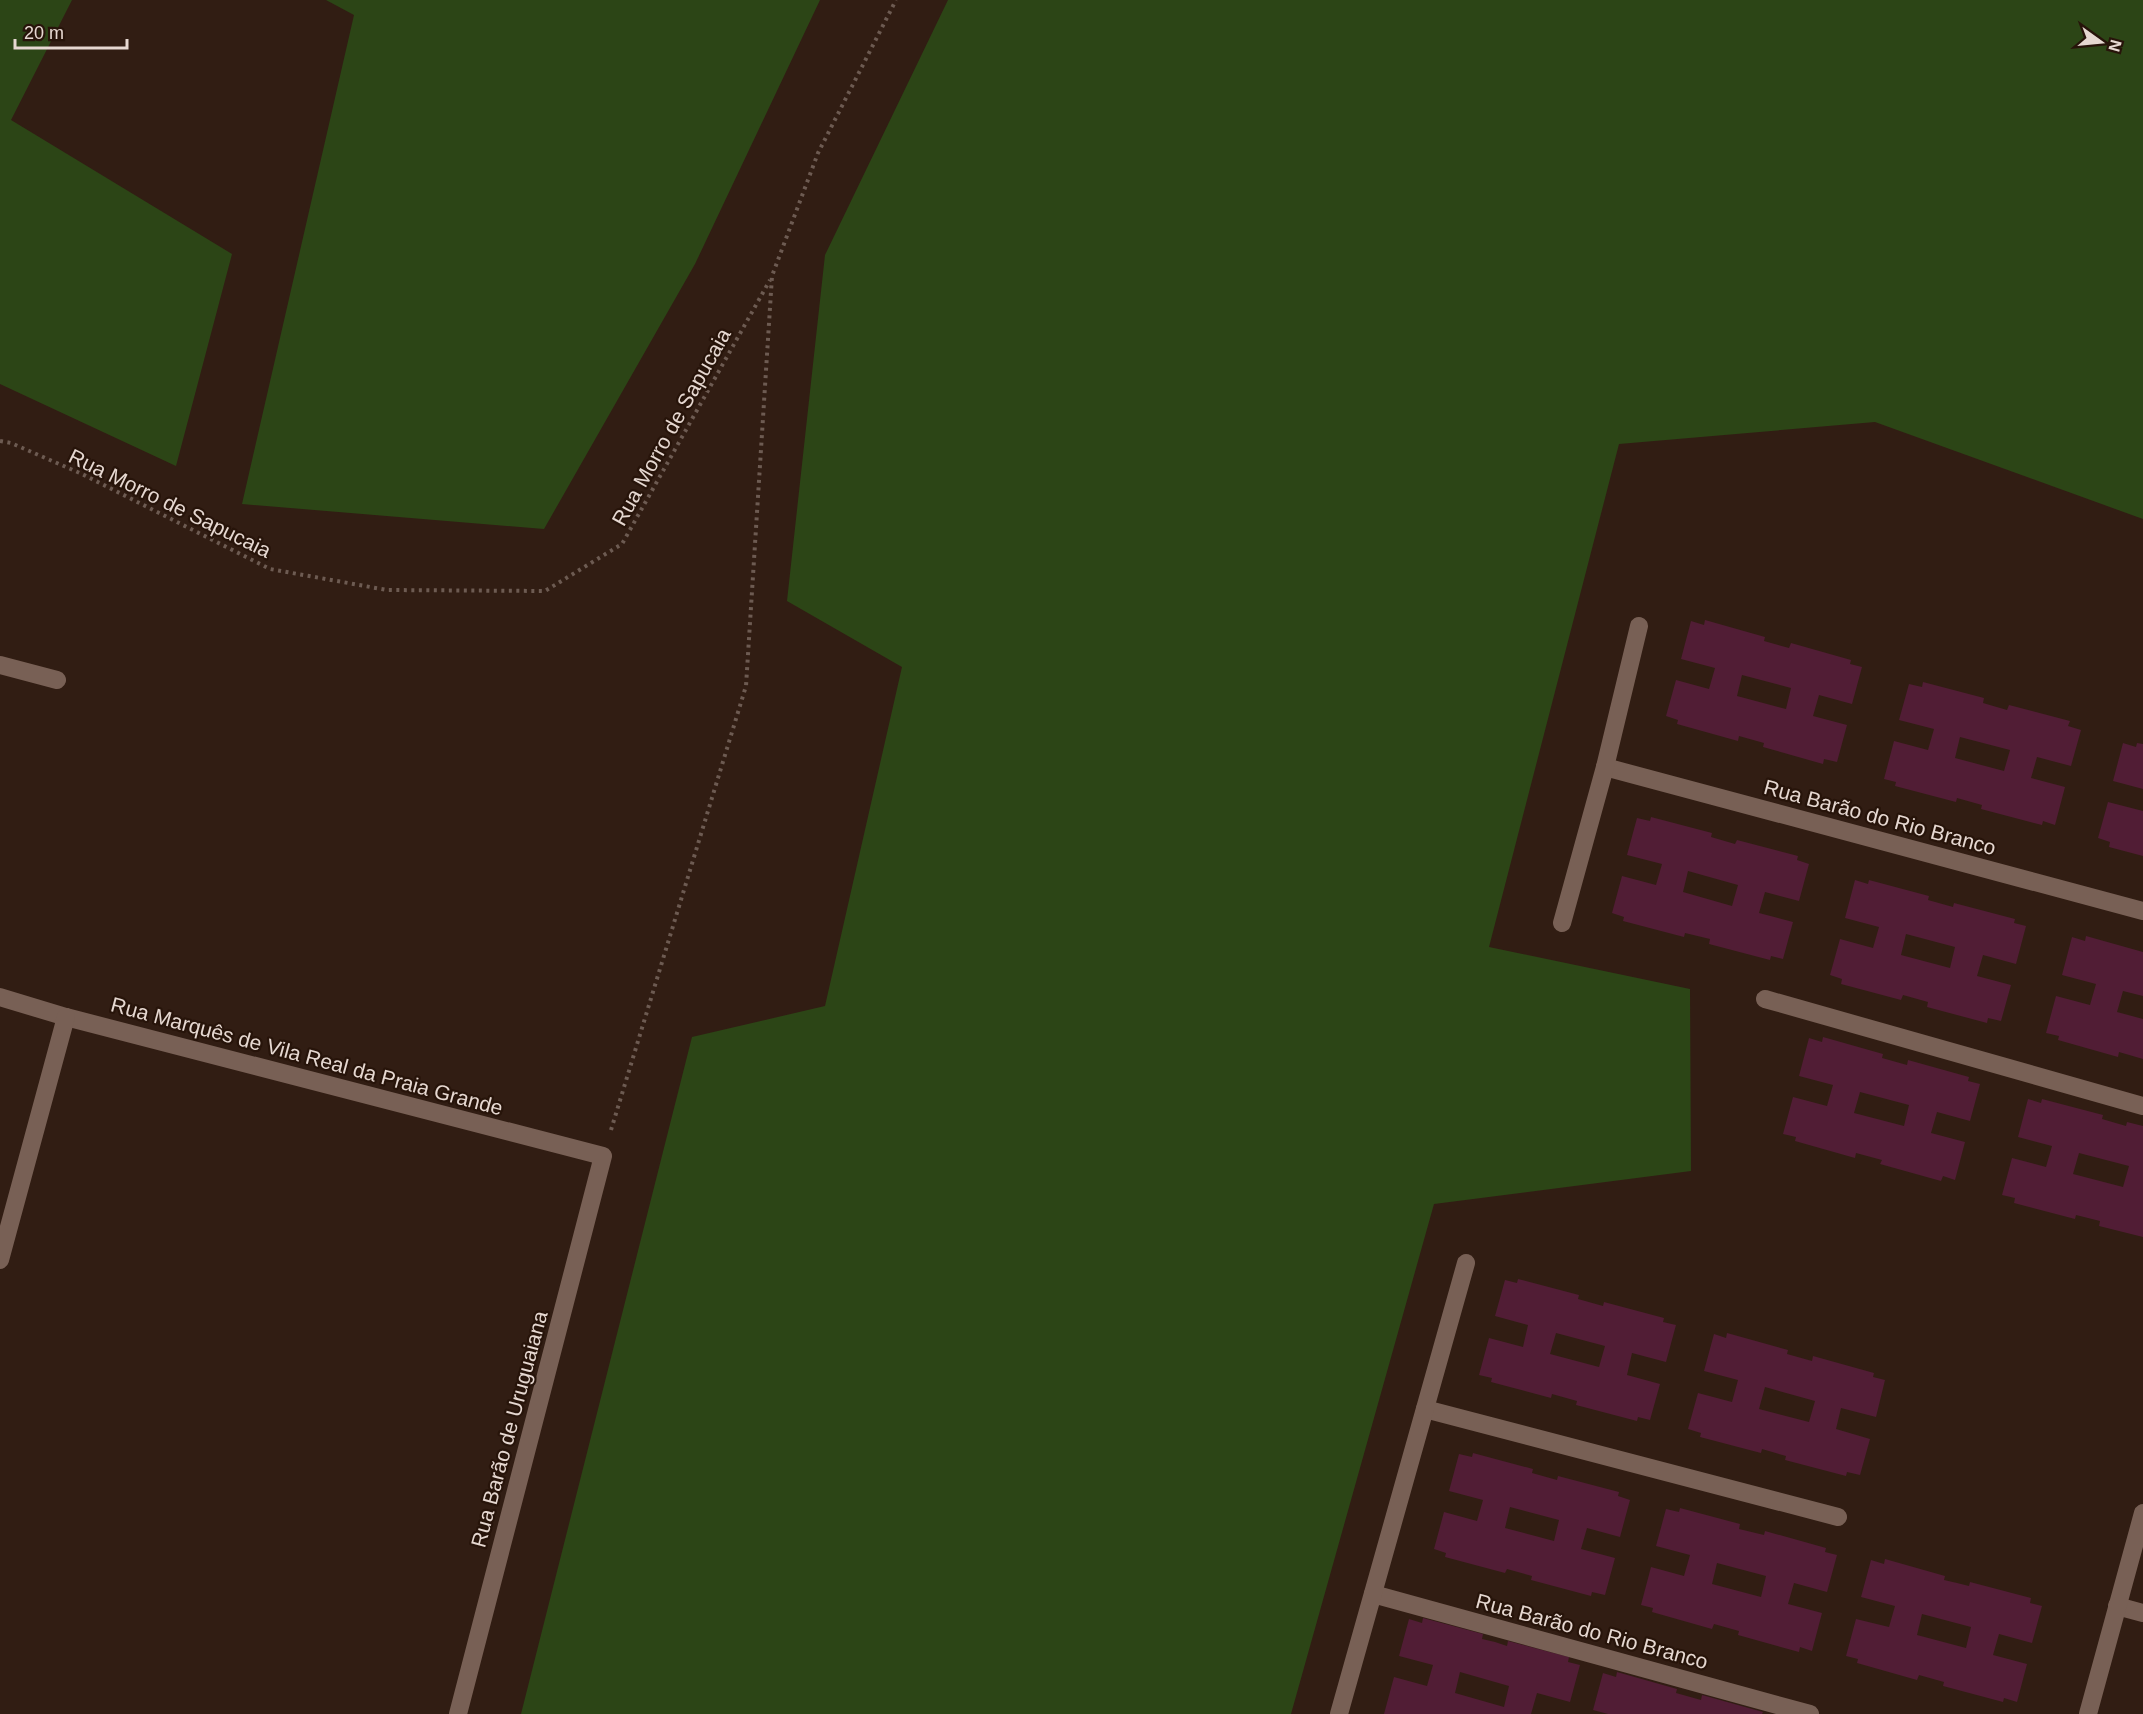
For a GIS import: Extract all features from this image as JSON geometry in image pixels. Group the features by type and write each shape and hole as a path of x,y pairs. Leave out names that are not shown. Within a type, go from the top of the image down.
{"street":[{"path":"1562,923 1605,767 1639,627"},
{"path":"0,665 57,680"},
{"name":"Rua Barão do Rio Branco","path":"1605,767 2143,911"},
{"name":"Rua Marquês de Vila Real da Praia Grande","path":"0,997 66,1017 603,1156"},
{"path":"1765,999 2143,1106"},
{"path":"0,1260 66,1017"},
{"name":"Rua Barão de Uruguaiana","path":"458,1714 603,1156"},
{"path":"1339,1714 1466,1263"},
{"path":"1425,1409 1838,1517"},
{"path":"2088,1714 2143,1513"},
{"name":"Rua Barão do Rio Branco","path":"1373,1594 1802,1713"},
{"path":"2117,1606 2143,1613"}],"path":[{"path":"603,1156 746,686 772,276 818,153 896,0"},
{"name":"Rua Morro de Sapucaia","path":"0,441 11,443 82,474 270,569 387,590 545,591 622,544 772,276"}],"green space":[{"path":"0,0 72,0 11,120 232,254 176,466 0,384"},
{"path":"326,0 820,0 695,264 544,529 242,504 354,15"},
{"path":"948,0 2143,0 2143,519 1875,422 1619,444 1489,947 1690,989 1691,1171 1434,1204 1291,1714 521,1714 692,1037 825,1006 902,667 787,601 825,255"}],"building":[{"path":"1705,620 1765,637 1764,641 1789,648 1791,643 1851,660 1850,664 1862,667 1852,704 1819,695 1813,716 1847,725 1837,762 1824,759 1823,764 1763,747 1764,743 1739,736 1738,741 1677,724 1678,720 1666,716 1676,680 1709,689 1715,668 1681,659 1691,621 1704,625","holes":["1742,675 1791,688 1786,709 1737,696"]},
{"path":"1923,682 1984,698 1983,703 2007,710 2009,705 2070,721 2068,726 2081,730 2071,766 2037,757 2031,778 2065,787 2055,825 2043,821 2042,825 1981,809 1982,805 1957,798 1956,802 1895,786 1896,782 1884,779 1894,741 1928,750 1934,729 1899,720 1909,684 1922,687","holes":["1960,737 2010,750 2004,771 1955,758"]},
{"path":"2123,743 2136,747 2137,743 2143,744 2143,789 2113,781"},
{"path":"2108,802 2143,811 2143,856 2109,847 2110,842 2098,838"},
{"path":"1651,817 1712,833 1711,837 1735,844 1737,840 1798,856 1797,860 1809,864 1799,901 1765,892 1759,913 1793,922 1783,959 1771,956 1770,960 1709,944 1710,939 1685,933 1684,937 1623,921 1624,917 1612,913 1622,876 1656,885 1662,864 1627,855 1637,818 1650,821","holes":["1688,871 1738,885 1732,906 1683,892"]},
{"path":"1855,880 1868,884 1869,880 1929,896 1928,900 1953,907 1954,903 2015,919 2014,923 2026,926 2016,964 1983,955 1977,976 2011,985 2001,1021 1988,1018 1987,1023 1927,1007 1928,1002 1903,995 1901,1000 1841,984 1842,979 1830,975 1840,939 1873,948 1879,927 1845,918","holes":["1906,934 1955,947 1950,968 1901,955"]},
{"path":"2086,936 2143,952 2143,996 2123,991 2117,1012 2143,1019 2143,1059 2119,1052 2118,1057 2058,1040 2059,1036 2046,1033 2056,996 2090,1005 2096,984 2062,975 2072,937 2085,941"},
{"path":"1823,1037 1883,1054 1882,1058 1907,1065 1908,1060 1969,1077 1968,1081 1980,1084 1970,1121 1937,1112 1931,1133 1965,1142 1955,1180 1943,1176 1941,1181 1880,1164 1882,1160 1856,1153 1855,1158 1795,1141 1796,1137 1783,1134 1793,1097 1827,1106 1833,1085 1799,1076 1809,1038 1822,1042","holes":["1860,1092 1909,1105 1904,1126 1854,1113"]},
{"path":"2028,1099 2041,1103 2042,1099 2103,1115 2102,1119 2126,1126 2127,1122 2143,1126 2143,1237 2099,1226 2100,1221 2076,1215 2075,1219 2014,1203 2015,1198 2002,1195 2012,1158 2046,1167 2052,1146 2018,1137","holes":["2079,1153 2129,1166 2123,1187 2073,1174"]},
{"path":"1518,1279 1579,1295 1578,1299 1603,1306 1604,1302 1664,1318 1663,1322 1676,1325 1666,1362 1632,1353 1627,1375 1660,1384 1650,1420 1638,1417 1637,1421 1576,1405 1577,1401 1552,1394 1551,1398 1491,1382 1492,1378 1479,1375 1489,1338 1523,1347 1528,1325 1495,1316 1505,1280 1517,1283","holes":["1556,1333 1605,1346 1599,1367 1550,1354"]},
{"path":"1727,1333 1788,1350 1787,1354 1812,1361 1813,1356 1874,1373 1873,1377 1885,1380 1876,1417 1841,1408 1836,1429 1870,1439 1860,1475 1847,1472 1846,1476 1785,1460 1786,1456 1762,1449 1761,1453 1700,1437 1701,1433 1688,1429 1698,1393 1732,1402 1738,1380 1704,1371 1714,1334 1726,1338","holes":["1765,1387 1815,1401 1809,1422 1759,1409"]},
{"path":"1473,1453 1533,1469 1532,1473 1557,1480 1558,1476 1619,1492 1618,1496 1630,1500 1620,1537 1587,1528 1581,1549 1615,1558 1605,1595 1592,1592 1591,1596 1531,1580 1532,1576 1507,1569 1505,1573 1445,1557 1446,1553 1434,1549 1444,1512 1477,1521 1483,1500 1449,1491 1459,1454 1472,1457","holes":["1510,1507 1559,1520 1554,1541 1505,1528"]},
{"path":"1680,1508 1740,1524 1739,1529 1764,1535 1765,1531 1826,1548 1825,1552 1837,1555 1827,1592 1794,1583 1788,1604 1822,1613 1812,1651 1800,1647 1799,1652 1738,1635 1739,1631 1714,1624 1712,1629 1652,1612 1653,1608 1641,1605 1651,1567 1684,1576 1690,1555 1656,1546 1666,1509 1679,1512","holes":["1717,1563 1766,1576 1761,1597 1712,1584"]},
{"path":"1885,1559 1945,1576 1944,1580 1969,1586 1970,1582 2031,1598 2030,1603 2042,1606 2032,1643 1999,1634 1993,1655 2027,1664 2017,1702 2004,1698 2003,1702 1943,1686 1944,1682 1919,1675 1917,1680 1857,1663 1858,1659 1846,1656 1856,1619 1889,1627 1895,1606 1861,1597 1871,1560 1884,1564","holes":["1922,1614 1971,1627 1966,1648 1917,1635"]},
{"path":"1423,1618 1483,1634 1482,1639 1507,1646 1508,1641 1569,1657 1568,1662 1580,1665 1570,1702 1537,1693 1531,1714 1384,1714 1394,1677 1427,1686 1433,1665 1399,1656 1409,1619 1422,1623","holes":["1460,1672 1509,1686 1504,1707 1455,1693"]},
{"path":"1617,1672 1677,1689 1676,1693 1701,1700 1702,1695 1763,1712 1762,1714 1608,1714 1593,1710 1603,1673 1616,1677"}]}
